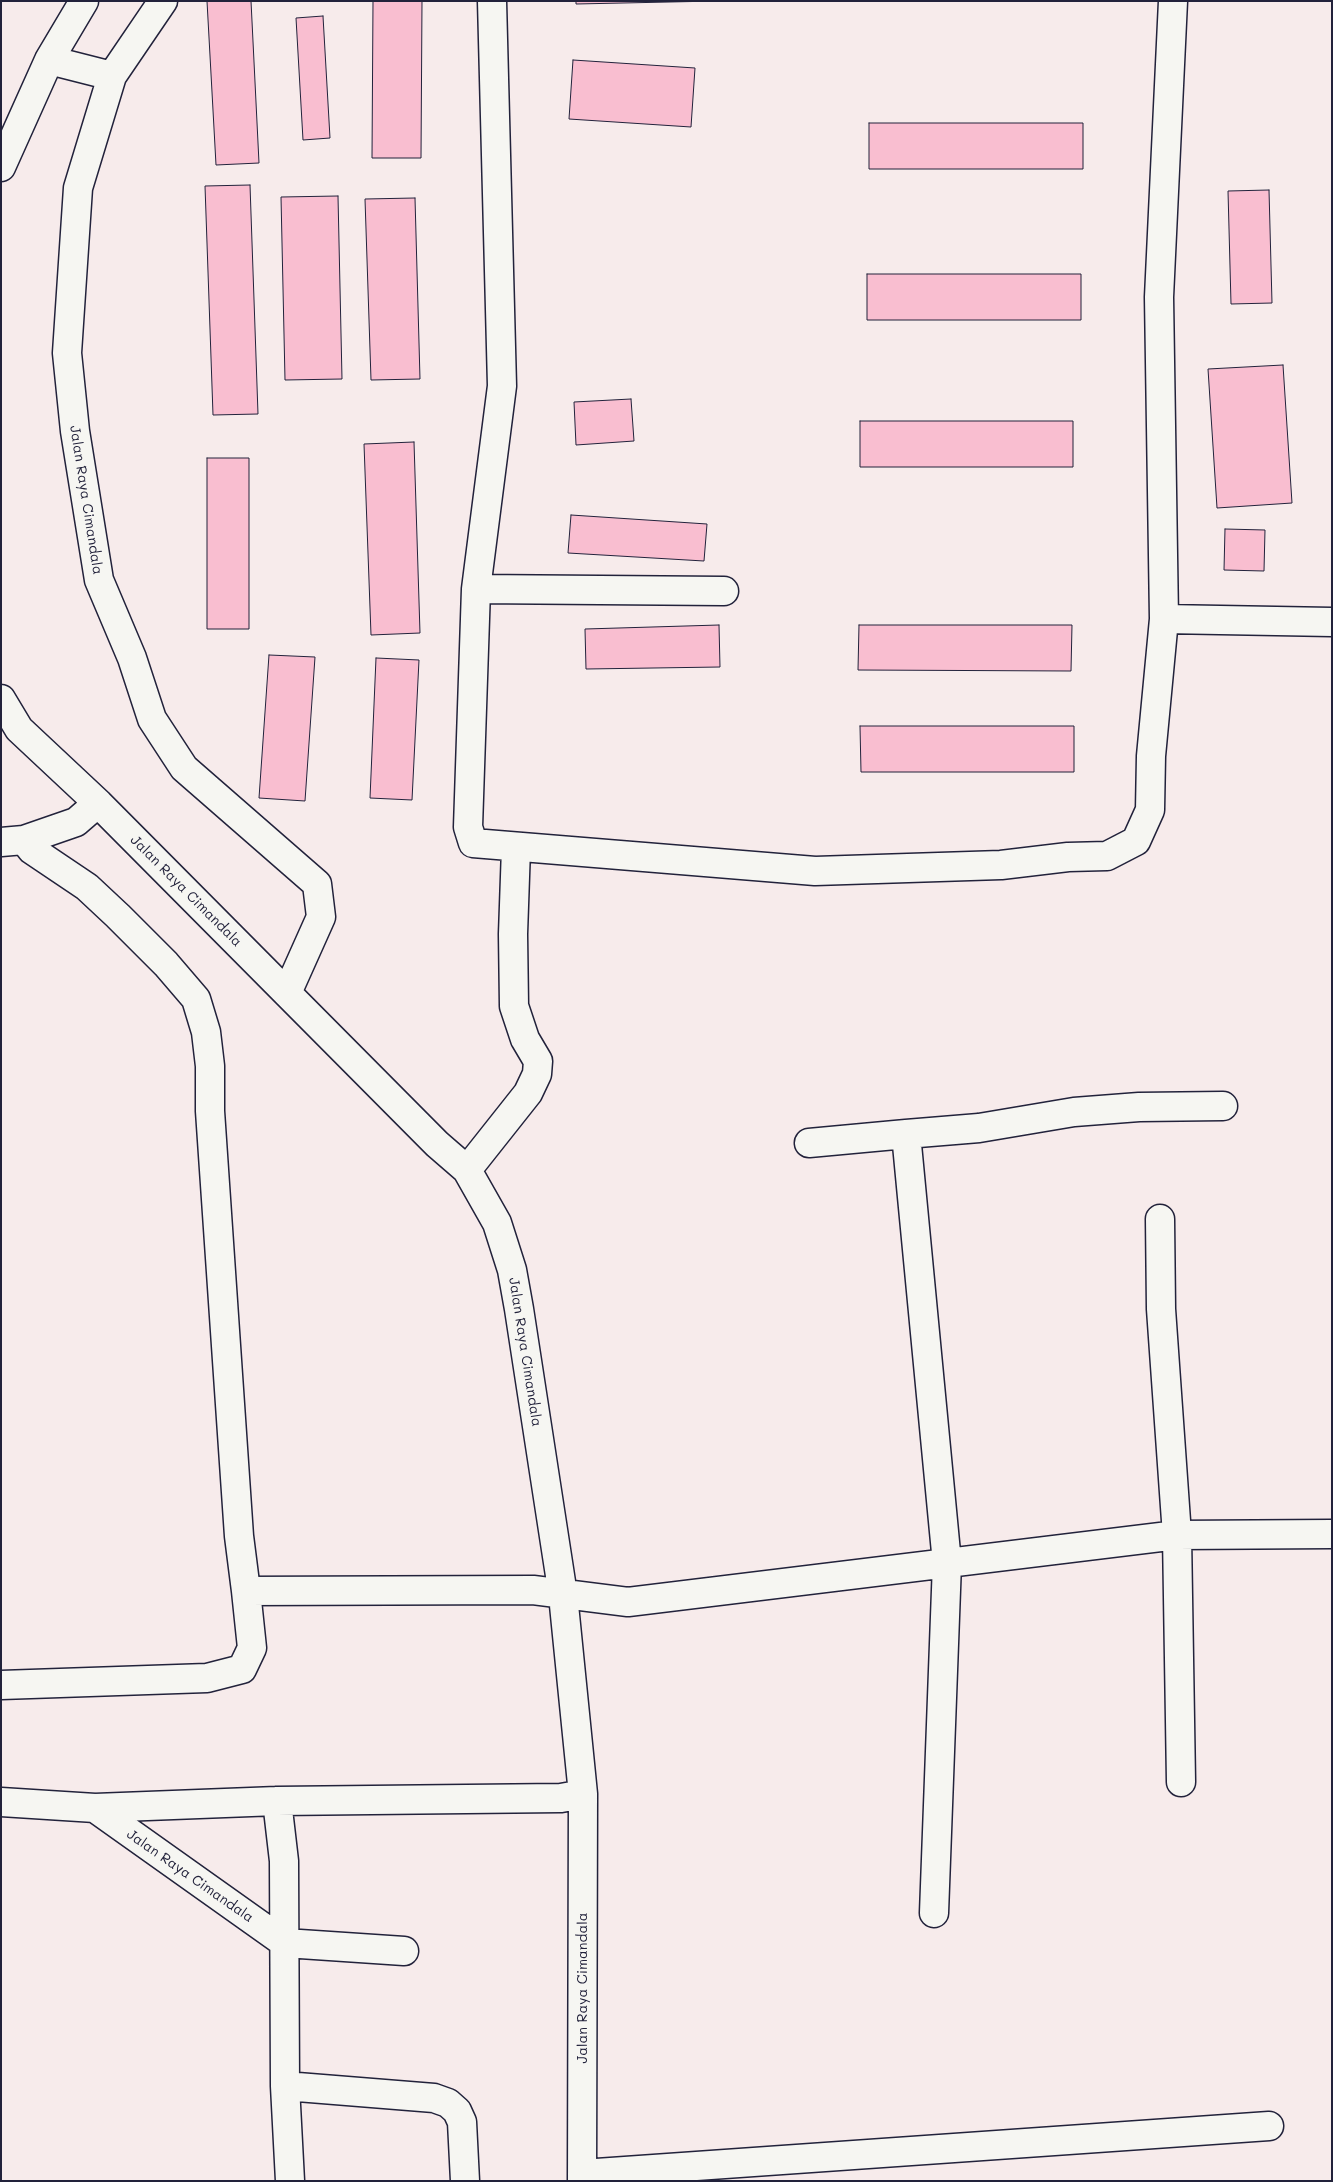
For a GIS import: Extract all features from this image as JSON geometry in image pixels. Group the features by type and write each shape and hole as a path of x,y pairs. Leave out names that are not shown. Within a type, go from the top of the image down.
{"street":[{"path":"1,167 48,60 84,1"},
{"name":"Jalan Raya Cimandala","path":"163,1 112,76 78,188 66,353 76,440 99,580 132,658 152,719 184,768 317,884 321,917 287,993"},
{"path":"492,1 502,386 476,589 468,827 473,843 815,872 1000,865 1068,857 1107,856 1136,841 1150,810 1151,756 1164,619 1159,297 1173,1"},
{"path":"48,60 112,76"},
{"path":"476,589 724,591"},
{"path":"1164,619 1332,622"},
{"name":"Jalan Raya Cimandala","path":"1,699 10,732 98,803 437,1144 467,1170 497,1223 512,1270 564,1595 583,1794 582,2177"},
{"path":"13,841 76,822 98,803"},
{"path":"1,1686 207,1678 242,1669 252,1648 237,1516 210,1111 210,1066 206,1032 196,1000 166,964 118,916 87,887 32,850 13,841"},
{"path":"467,1170 528,1093 537,1074 538,1061 525,1039 514,1006 513,934 516,848"},
{"path":"809,1143 979,1128 1074,1112 1139,1107 1223,1106"},
{"path":"906,1134 947,1563 934,1913"},
{"path":"1160,1219 1161,1309 1177,1535 1181,1782"},
{"path":"246,1592 533,1590 628,1602 1177,1535 1332,1534"},
{"name":"Jalan Raya Cimandala","path":"1,1802 94,1808 277,1801 561,1798 583,1794"},
{"path":"277,1801 284,1860 285,2086 290,2181"},
{"name":"Jalan Raya Cimandala","path":"94,1808 285,1943"},
{"path":"285,1943 404,1951"},
{"path":"285,2086 434,2098 448,2103 457,2112 462,2122 465,2181"},
{"path":"582,2177 1269,2126"}],"building":[{"path":"207,1 251,1 259,163 216,165"},
{"path":"373,1 422,1 421,158 372,158"},
{"path":"576,1 716,1 576,4"},
{"path":"323,16 330,138 303,140 296,18"},
{"path":"573,60 695,68 691,127 569,119"},
{"path":"869,123 1083,123 1083,169 869,169"},
{"path":"250,185 258,414 213,415 205,186"},
{"path":"1269,190 1272,303 1231,304 1228,191"},
{"path":"338,196 342,379 285,380 281,197"},
{"path":"415,198 420,379 371,380 365,199"},
{"path":"867,274 1081,274 1081,320 867,320"},
{"path":"1283,365 1292,503 1217,508 1208,369"},
{"path":"631,399 634,441 576,445 574,402"},
{"path":"860,421 1073,421 1073,467 860,467"},
{"path":"414,442 420,633 371,635 364,444"},
{"path":"207,458 249,458 249,629 207,629"},
{"path":"571,515 707,524 704,561 568,553"},
{"path":"1225,529 1265,530 1264,571 1224,570"},
{"path":"719,625 720,667 586,669 585,629"},
{"path":"859,625 1072,625 1071,671 858,670"},
{"path":"269,655 315,657 305,801 259,798"},
{"path":"376,658 419,660 412,800 370,798"},
{"path":"860,726 1074,726 1074,772 861,772"}]}
